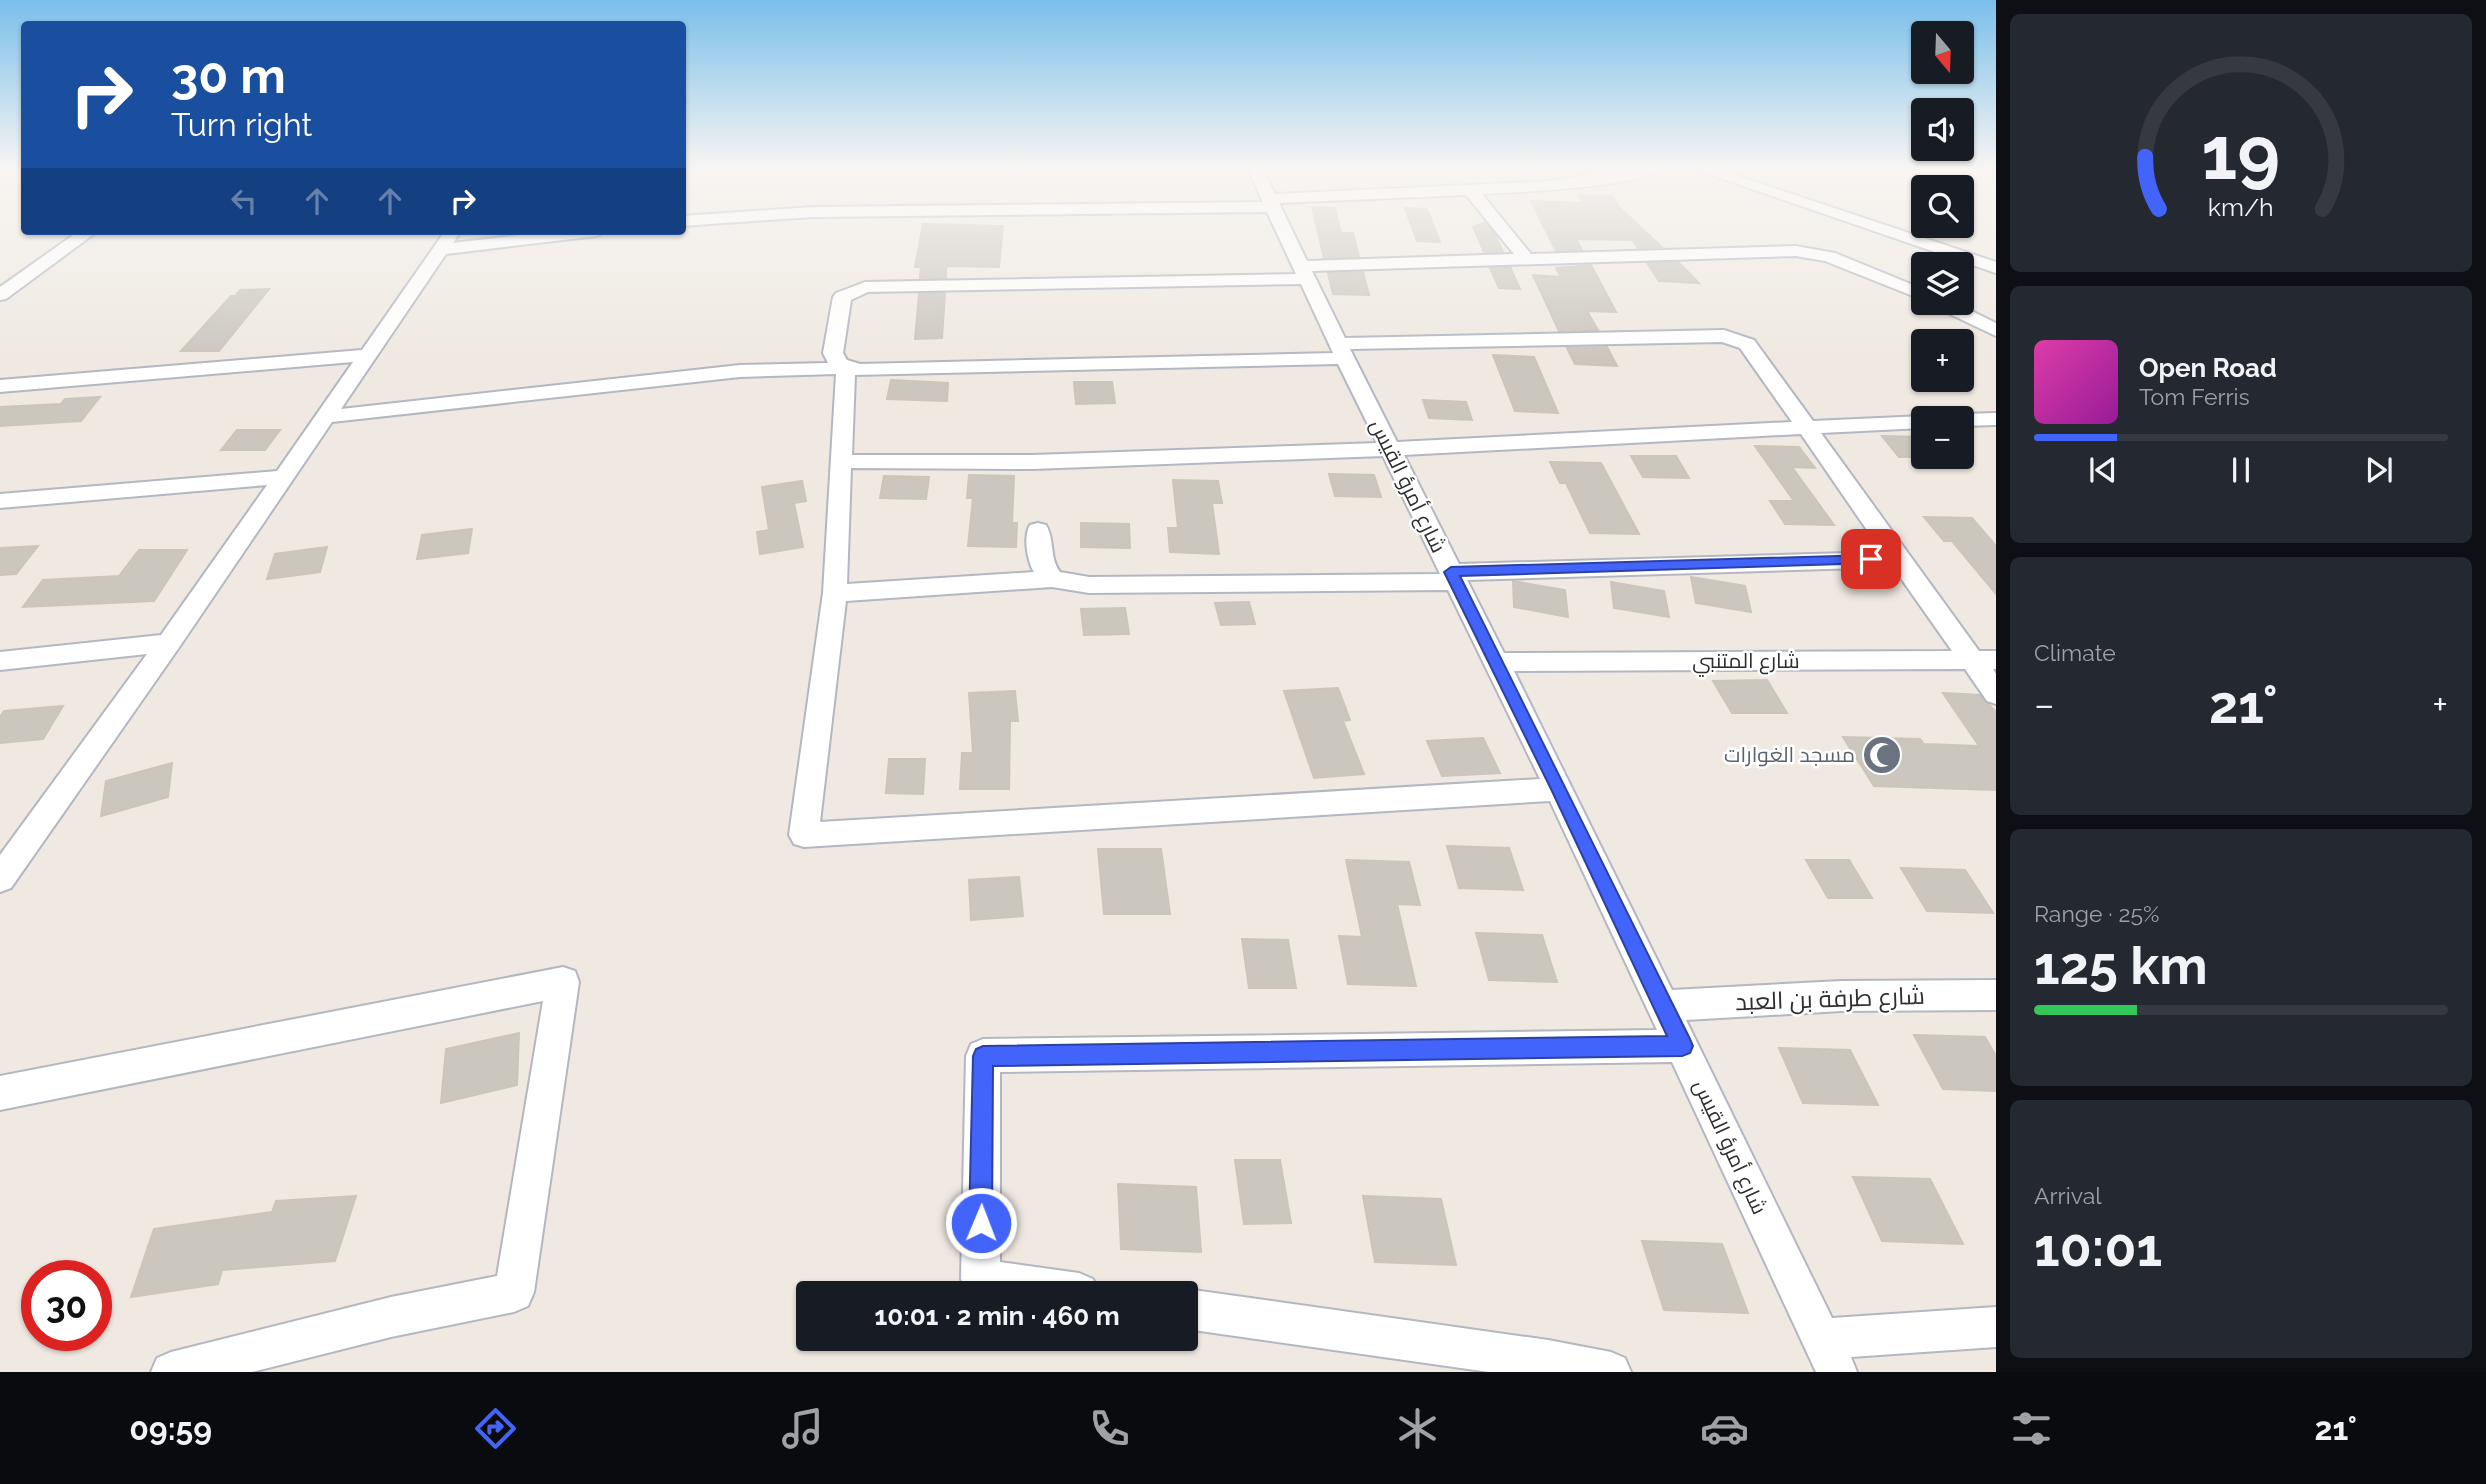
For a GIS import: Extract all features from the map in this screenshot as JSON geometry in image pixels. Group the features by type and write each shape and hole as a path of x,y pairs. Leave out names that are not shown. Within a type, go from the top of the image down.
{"street":[{"name":"شارع أمرؤ القيس","path":"1285,231 1559,789 1829,1356"},
{"path":"1504,231 1526,259"},
{"path":"1886,231 1996,268"},
{"path":"0,295 84,235"},
{"path":"0,879 169,643 450,235"},
{"path":"442,248 561,235"},
{"path":"846,368 836,362 833,353 842,297 865,288 1305,273 1526,259 1796,251 1829,257 1911,290"},
{"path":"0,270 34,271"},
{"path":"1965,315 1996,330"},
{"path":"324,417 740,371 846,368 878,370 1731,337 1747,344 1899,559 1984,660 1996,694"},
{"path":"0,386 368,355"},
{"path":"846,368 835,593 804,835 1559,789"},
{"path":"1974,420 1996,419"},
{"path":"841,461 1033,462 1390,449 1911,423"},
{"path":"0,501 281,477"},
{"path":"1038,530 1041,564 1052,579"},
{"path":"835,593 1052,579 1089,585 1454,577 1899,559"},
{"path":"0,661 169,643"},
{"name":"شارع المتنبي","path":"1496,662 1984,660"},
{"path":"0,1093 563,982 514,1292 391,1317 171,1372"},
{"name":"شارع طرفة بن العبد","path":"1664,1006 1841,996 1996,995"},
{"path":"994,1281 980,1279 983,1056 1682,1046"},
{"path":"1198,1311 1548,1360 1611,1372"},
{"path":"1829,1356 1996,1327"}],"building":[{"path":"922,231 1003,231 999,267 951,266 946,267 946,278 920,278 921,267 915,267"},
{"path":"1318,231 1353,233 1359,257 1324,258"},
{"path":"1413,231 1436,231 1440,242 1417,241"},
{"path":"1475,231 1492,231 1503,252 1484,252"},
{"path":"1546,231 1645,231 1662,247 1638,248 1632,240 1576,239 1582,250 1556,251"},
{"path":"1678,262 1699,283 1659,281 1647,263"},
{"path":"1591,265 1616,312 1587,311 1598,330 1559,331 1533,275 1561,277 1556,268"},
{"path":"1510,267 1520,289 1499,288 1490,268"},
{"path":"1363,272 1369,295 1333,294 1328,273"},
{"path":"269,289 219,351 181,351 231,296 235,296 240,290"},
{"path":"945,293 942,338 915,339 919,294"},
{"path":"1607,347 1617,366 1575,364 1567,348"},
{"path":"1493,355 1534,357 1558,413 1515,411"},
{"path":"891,380 948,383 947,401 887,399"},
{"path":"1074,382 1112,382 1115,403 1076,404"},
{"path":"100,397 81,421 0,426 0,407 61,404 65,399"},
{"path":"1423,400 1466,402 1472,420 1429,418"},
{"path":"237,430 280,430 265,450 221,450"},
{"path":"1882,436 1911,437 1911,457 1899,457"},
{"path":"1755,446 1799,447 1815,468 1792,467 1834,525 1785,524 1770,501 1794,501"},
{"path":"1631,456 1676,456 1689,478 1643,477"},
{"path":"1550,462 1601,463 1639,534 1590,533 1566,483 1560,483"},
{"path":"1329,474 1374,475 1381,497 1335,496"},
{"path":"969,475 1014,476 1012,523 1017,523 1016,547 968,546 973,498 967,498"},
{"path":"884,476 929,477 926,499 880,498"},
{"path":"1173,480 1218,481 1222,503 1212,503 1219,554 1170,552 1168,528 1178,528"},
{"path":"802,481 806,501 794,503 803,547 760,554 757,532 769,530 762,487"},
{"path":"1924,517 1972,518 1996,546 1996,594 1952,541 1944,541"},
{"path":"1081,523 1129,524 1130,548 1081,547"},
{"path":"472,529 468,553 417,559 422,535"},
{"path":"38,546 16,574 0,575 0,548"},
{"path":"327,547 320,572 267,579 275,554"},
{"path":"139,550 187,550 154,601 23,607 43,580 119,576"},
{"path":"1691,577 1745,586 1751,612 1696,603"},
{"path":"1513,581 1565,590 1568,617 1514,607"},
{"path":"1611,582 1664,591 1669,617 1614,608"},
{"path":"1249,602 1255,624 1221,625 1215,603"},
{"path":"1125,608 1129,634 1084,635 1081,609"},
{"path":"1767,680 1787,713 1732,713 1713,681"},
{"path":"1338,688 1350,720 1343,721 1364,774 1314,778 1284,691"},
{"path":"1015,691 1018,721 1010,721 1009,789 960,789 962,753 973,753 969,693"},
{"path":"1943,693 1980,695 1996,712 1996,790 1874,786 1843,737 1920,739 1924,744 1979,746"},
{"path":"63,706 43,739 0,743 0,717 4,711"},
{"path":"1483,738 1500,773 1442,776 1427,741"},
{"path":"889,759 925,759 923,794 886,793"},
{"path":"172,763 168,797 101,816 106,781"},
{"path":"1447,846 1509,848 1523,890 1459,888"},
{"path":"1098,849 1161,849 1170,914 1104,914"},
{"path":"1346,860 1409,862 1420,905 1397,904 1416,986 1348,984 1339,936 1362,937"},
{"path":"1806,860 1849,860 1872,898 1828,898"},
{"path":"1901,868 1965,870 1993,913 1927,911"},
{"path":"1019,877 1023,916 971,920 969,880"},
{"path":"1476,933 1542,935 1557,982 1489,980"},
{"path":"1242,939 1288,940 1296,988 1249,988"},
{"path":"519,1033 517,1085 441,1103 446,1049"},
{"path":"1914,1035 1985,1037 1996,1056 1996,1091 1943,1089"},
{"path":"1779,1048 1850,1050 1878,1105 1803,1103"},
{"path":"1235,1160 1280,1160 1291,1223 1244,1224"},
{"path":"1853,1177 1930,1179 1963,1244 1882,1241"},
{"path":"1118,1184 1196,1187 1201,1252 1121,1249"},
{"path":"356,1196 335,1261 222,1270 218,1284 131,1297 154,1229 272,1212 276,1201"},
{"path":"1363,1196 1441,1199 1456,1265 1375,1262"},
{"path":"1642,1241 1722,1244 1748,1313 1664,1310"}],"place":[{"name":"مسجد الغوارات","path":"1882,755"}],"route":[{"path":"981,1223 983,1056 1682,1046 1451,572 1871,559"}]}
